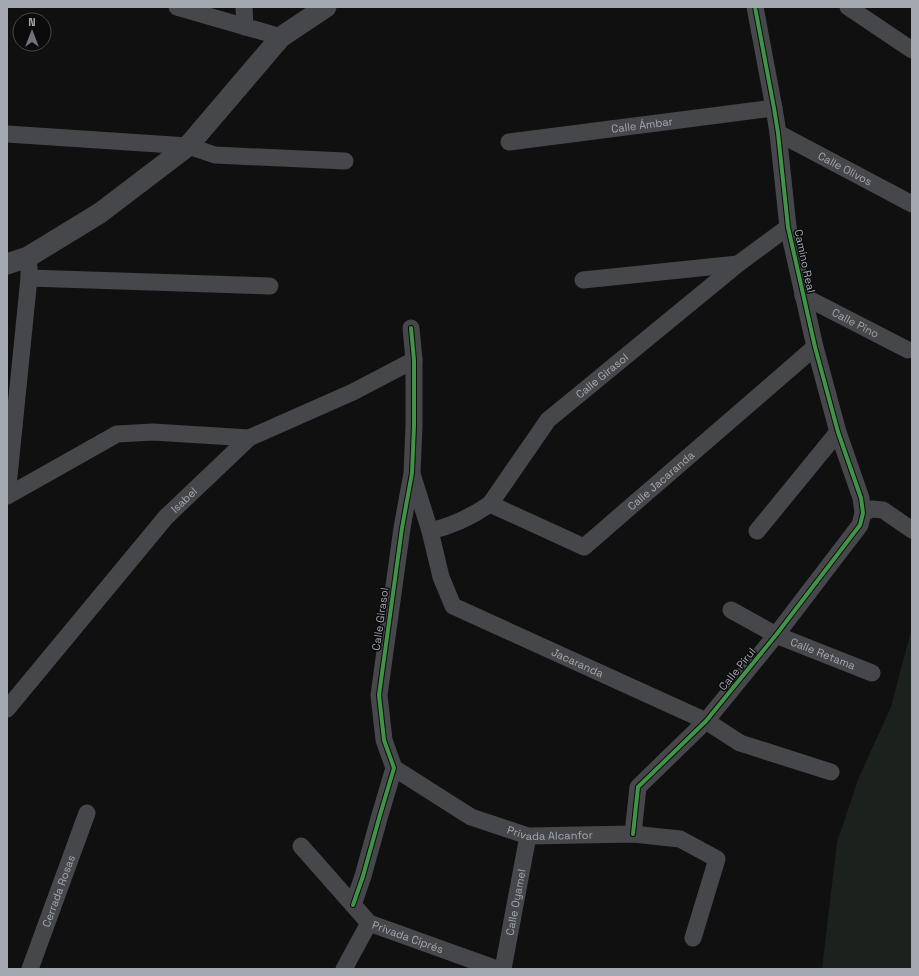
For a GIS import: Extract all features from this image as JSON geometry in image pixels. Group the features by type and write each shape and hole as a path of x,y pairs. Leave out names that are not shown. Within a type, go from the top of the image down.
{"street":[{"path":"177,7 281,38"},
{"path":"244,7 245,27"},
{"path":"7,264 28,257 100,213 188,146 281,38 326,7"},
{"name":"Camino Real","path":"755,7 778,133 788,227 815,347 838,432 861,498 863,512"},
{"path":"848,7 912,50"},
{"name":"Calle Ámbar","path":"509,142 774,108"},
{"name":"Calle Olivos","path":"778,133 912,204"},
{"path":"7,134 188,146 215,155 346,161"},
{"name":"Calle Girasol","path":"430,531 444,528 459,522 477,513 490,504 548,420 738,264 788,227"},
{"path":"7,496 29,278 28,257"},
{"path":"583,280 738,264"},
{"path":"29,278 270,286"},
{"name":"Calle Pino","path":"803,296 908,350"},
{"name":"Calle Girasol","path":"394,768 384,740 379,694 402,528 412,473 414,360 411,328"},
{"name":"Calle Jacaranda","path":"490,504 584,547 815,347"},
{"name":"Isabel","path":"7,709 166,517 250,438 353,392 414,360"},
{"path":"7,496 117,434 153,432 250,438"},
{"path":"757,531 838,432"},
{"name":"Jacaranda","path":"412,473 430,531 442,577 453,606 706,721 740,743 831,772"},
{"path":"863,512 872,509 883,510 912,530"},
{"name":"Calle Pirul","path":"633,834 638,787 706,721 776,635 860,525 863,512"},
{"name":"Calle Retama","path":"731,610 776,635 872,673"},
{"path":"353,905 363,876 394,768"},
{"name":"Privada Alcanfor","path":"394,768 471,817 528,836 633,834 680,839 717,859 693,938"},
{"name":"Cerrada Rosas","path":"30,969 86,813"},
{"name":"Calle Oyamel","path":"503,969 528,836"},
{"name":"Privada Ciprés","path":"301,846 369,923 497,969"},
{"path":"344,969 369,923"}],"shaded area":[{"path":"912,627 912,969 822,969 837,842 859,777 891,707"}],"cycle path":[{"path":"633,834 638,787 706,721 776,635 860,525 863,513 861,498 838,432 815,347 788,227 778,133 755,7"},
{"path":"353,905 363,876 394,768 384,740 379,695 402,528 412,473 414,360 411,328"}]}
